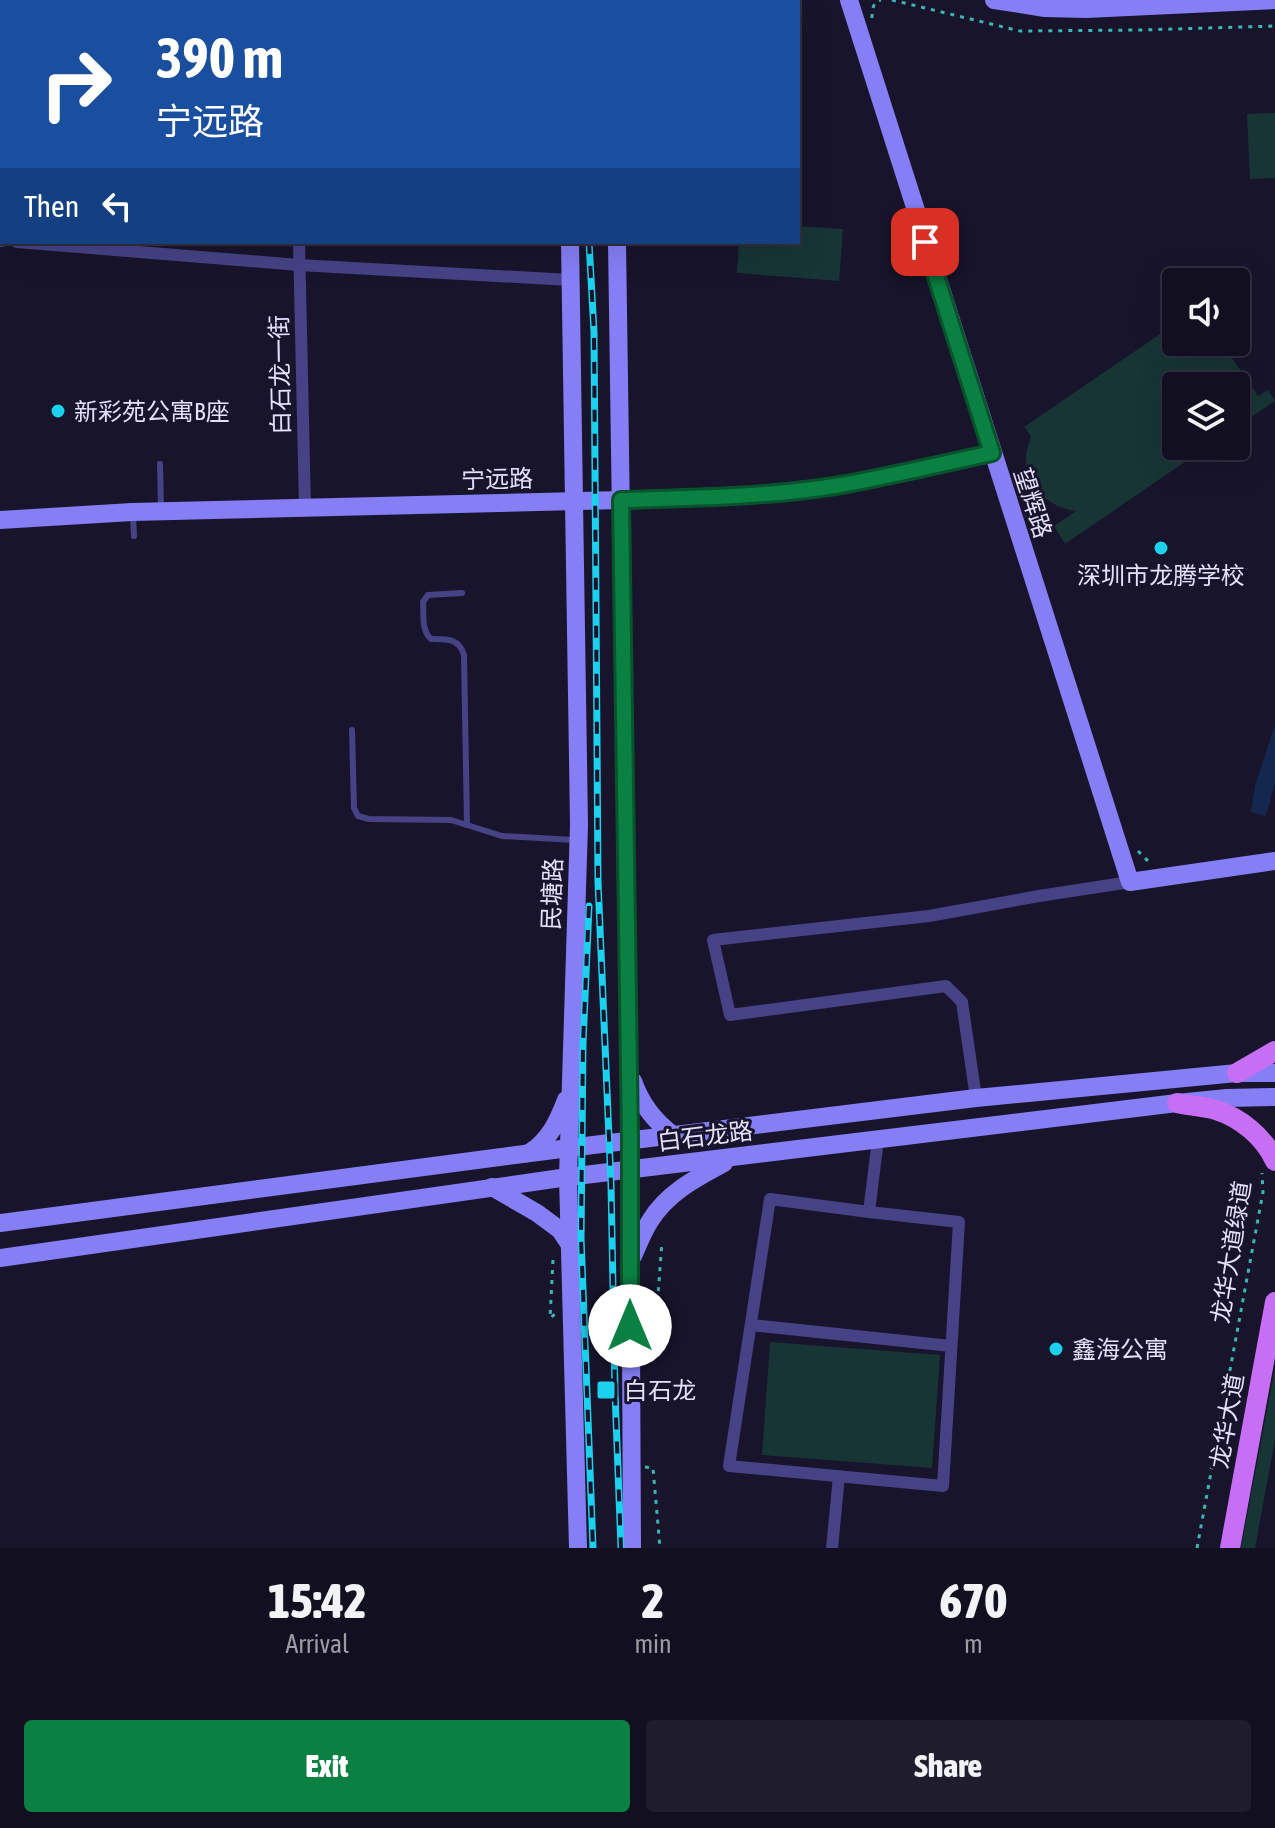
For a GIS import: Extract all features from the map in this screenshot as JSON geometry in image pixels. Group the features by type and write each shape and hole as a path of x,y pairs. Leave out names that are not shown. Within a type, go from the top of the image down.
{"main road":[{"name":"望辉路","path":"849,0 1130,882"},
{"path":"994,0 1045,8 1086,9 1275,0"},
{"name":"民塘路","path":"570,244 578,840 568,1177 578,1548"},
{"path":"617,244 630,1141 632,1548"},
{"name":"宁远路","path":"0,520 161,511 753,495 837,486 992,453"},
{"path":"1130,882 1275,861"},
{"path":"1237,1073 1275,1051"},
{"path":"629,1068 648,1112 673,1135"},
{"name":"白石龙路","path":"0,1223 976,1098 1237,1073 1275,1073"},
{"path":"528,1154 536,1149 557,1123 570,1090"},
{"name":"白石龙路","path":"0,1258 568,1177 1177,1103 1275,1097"},
{"path":"1177,1103 1215,1110 1249,1127 1271,1151 1267,1161"},
{"path":"630,1262 650,1221 665,1202 686,1184 735,1157"},
{"path":"492,1187 560,1230 570,1245"},
{"name":"龙华大道","path":"1230,1548 1275,1302"}],"street":[{"path":"42,244 299,265 571,280"},
{"name":"白石龙一街","path":"299,244 305,508"},
{"path":"976,1098 962,1002 946,986 730,1015 713,940 929,916 1130,882"},
{"path":"869,1212 878,1139"},
{"path":"770,1199 959,1222 943,1486 729,1466 751,1325 770,1199"},
{"path":"751,1325 951,1346"},
{"path":"832,1548 839,1476"}],"lane":[{"path":"160,464 161,511"},
{"path":"132,512 134,536"},
{"path":"462,593 428,595 423,602 428,636 431,639 455,641 464,655 467,825"},
{"path":"352,730 354,808 358,816 369,819 451,820 502,836 578,840"}],"path":[{"path":"872,20 872,11 879,0"},
{"path":"1132,844 1153,865"},
{"name":"龙华大道绿道","path":"1197,1548 1263,1192 1262,1173 1267,1161"},
{"path":"642,1308 657,1309 662,1241"},
{"path":"641,1466 653,1468 660,1548"}],"green space":[{"path":"1275,113 1275,178 1250,179 1247,114"},
{"path":"800,226 843,229 839,281 737,273 739,244 800,244"},
{"path":"1162,333 1162,356 1231,356 1242,372 1162,372 1162,460 1188,460 1065,544 1054,526 1076,511 1047,500 1034,485 1026,465 1031,436 1024,427"},
{"path":"1250,384 1258,396 1268,390 1275,401 1250,418"},
{"path":"770,1342 940,1355 932,1468 762,1455"},
{"path":"1275,1367 1275,1440 1255,1548 1241,1548"}],"water":[{"path":"1275,724 1275,783 1266,816 1251,812 1255,786"}],"railway":[{"path":"589,244 594,332 598,882 611,1184 621,1548"},
{"path":"589,906 583,1043 581,1238 593,1548"}],"place":[{"name":"新彩苑公寓B座","path":"58,411"},
{"name":"深圳市龙腾学校","path":"1161,548"},
{"name":"鑫海公寓","path":"1056,1349"},
{"name":"白石龙","path":"606,1390"}],"route":[{"path":"630,1326 621,500 753,495 837,486 992,453 925,242"}]}
